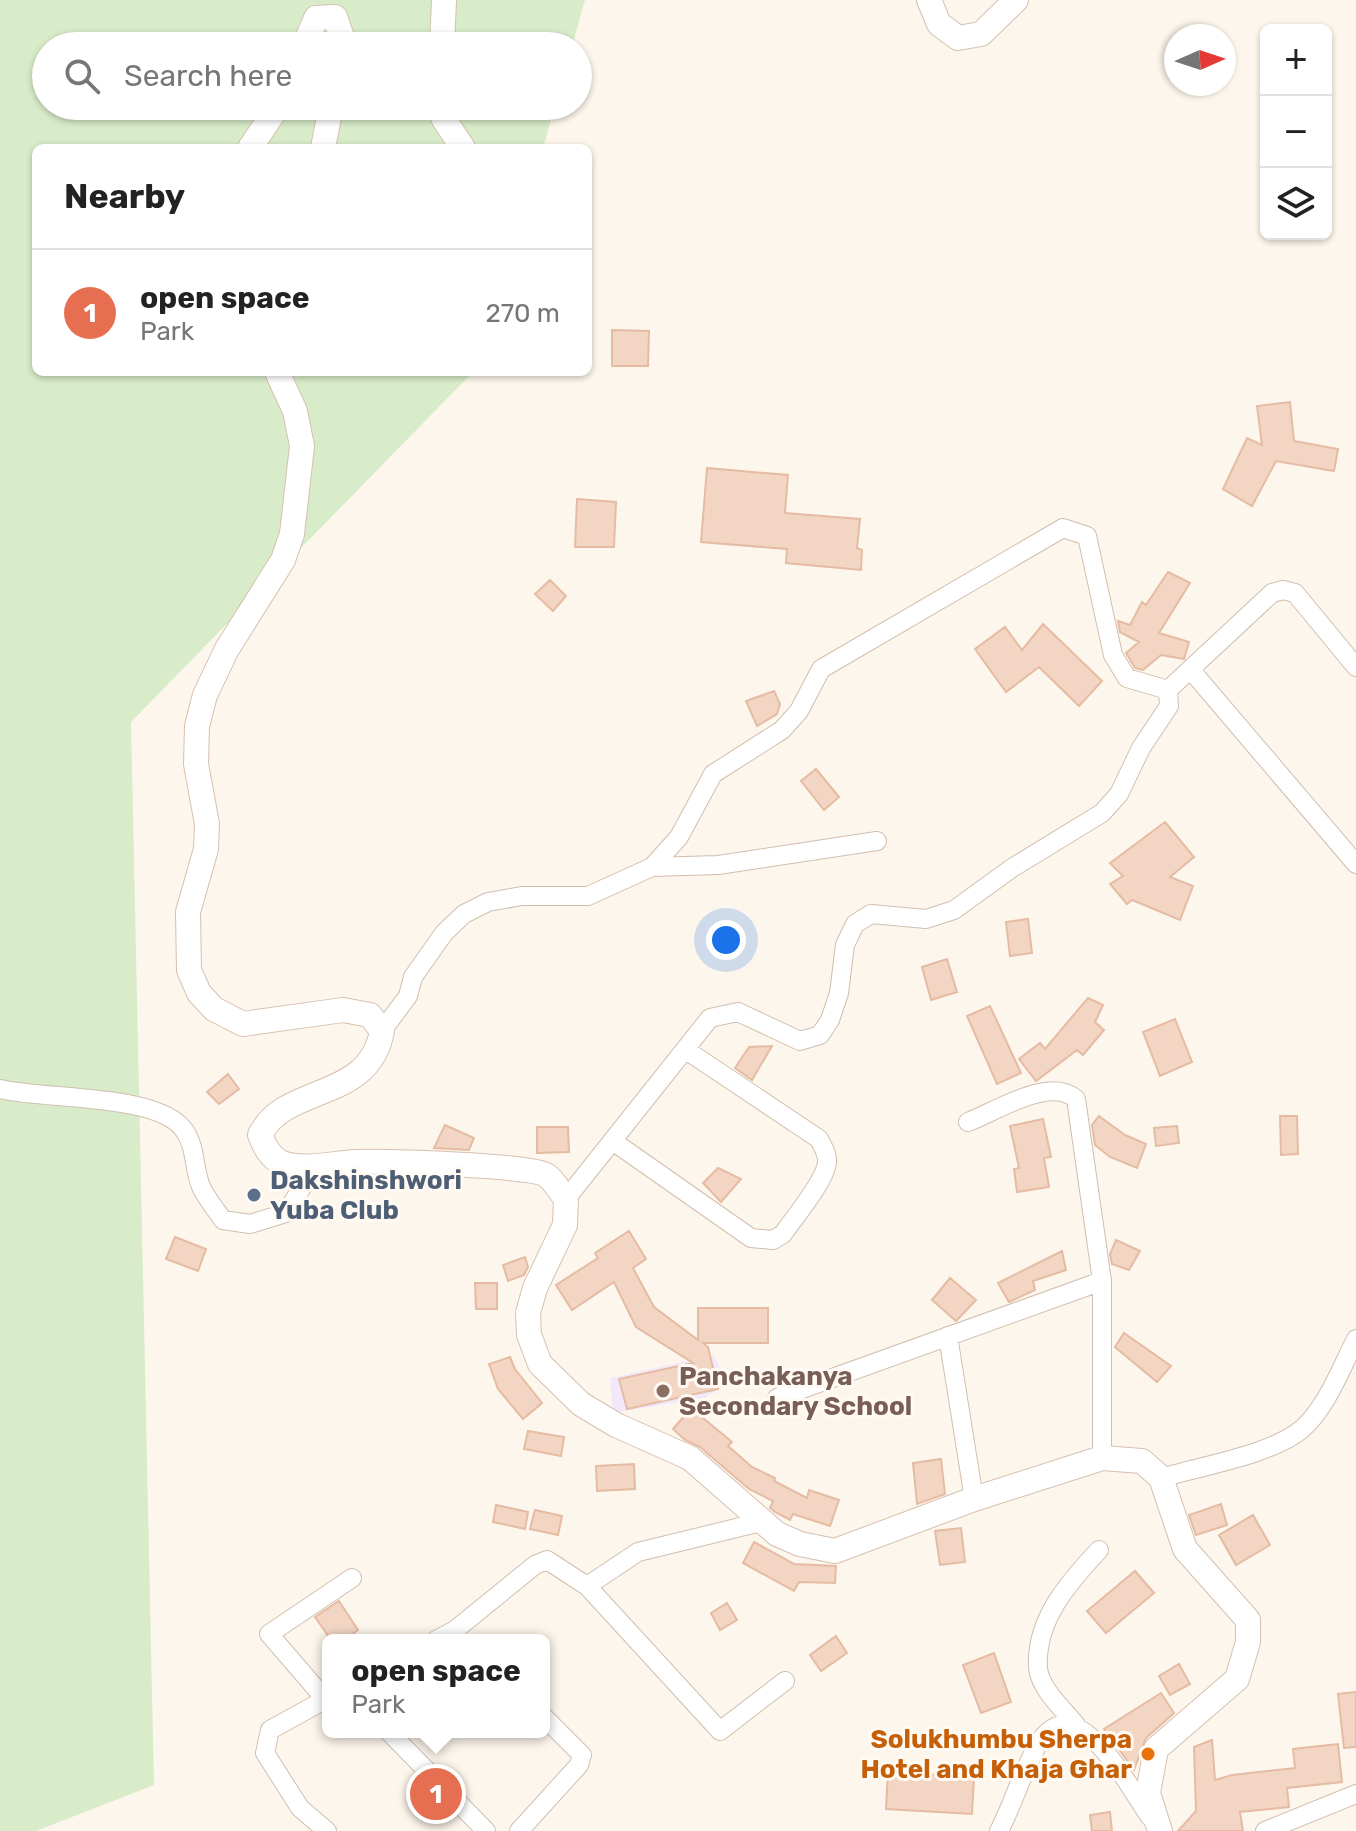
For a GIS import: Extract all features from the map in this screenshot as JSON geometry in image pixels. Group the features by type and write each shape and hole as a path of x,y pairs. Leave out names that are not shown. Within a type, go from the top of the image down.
{"street":[{"path":"443,32 444,0"},
{"path":"929,0 939,24 958,38 981,34 1016,0"},
{"path":"310,32 316,18 335,17 340,32"},
{"path":"253,144 269,120"},
{"path":"324,144 328,120"},
{"path":"444,120 460,144"},
{"path":"279,376 295,411 302,446 292,534 283,560 227,649 205,695 197,726 196,764 207,836 188,912 189,970 199,993 214,1009 243,1024 343,1010 370,1015 382,1031"},
{"path":"652,867 679,837 713,774 782,730 799,711 821,669 1063,528 1087,536 1113,655 1127,678 1168,690"},
{"path":"1159,1830 1148,1793 1156,1749 1237,1679 1248,1642 1248,1620 1185,1549 1161,1478 1142,1461 1102,1458 974,1499 835,1551 800,1544 777,1534 761,1522 690,1458 616,1425 581,1404 540,1364 529,1335 528,1313 535,1288 565,1225 566,1199 710,1018 738,1012 800,1041 820,1035 830,1020 839,993 845,945 855,924 871,914 926,919 954,910 1012,868 1102,813 1119,794 1141,748 1169,706 1168,690 1272,593 1283,590 1295,593 1356,667"},
{"path":"1190,669 1356,864"},
{"path":"566,1199 545,1174 510,1167 463,1167 403,1161 316,1165 282,1163 266,1150 260,1135 266,1122 289,1107 341,1087 367,1064 378,1049 382,1031 408,996 413,977 428,955 464,914 488,902 522,896 588,896 652,867 718,865 877,841"},
{"path":"614,1142 751,1238 773,1240 783,1234 822,1176 827,1165 826,1152 819,1139 686,1050"},
{"path":"0,1089 112,1101 162,1113 182,1126 192,1143 201,1187 223,1220 250,1224 286,1213 316,1165"},
{"path":"968,1122 1048,1090 1068,1092 1076,1099 1102,1281 1102,1458"},
{"path":"777,1398 1102,1281"},
{"path":"948,1336 974,1499"},
{"path":"1161,1478 1280,1443 1303,1428 1330,1391 1356,1339"},
{"path":"587,1586 638,1552 761,1522"},
{"path":"1099,1550 1062,1589 1050,1615 1038,1669 1044,1685 1076,1725 1092,1735 1159,1830"},
{"path":"461,1634 535,1565 547,1560 587,1586 720,1731 785,1681"},
{"path":"322,1692 269,1634 352,1578"},
{"path":"322,1701 270,1730 265,1753 300,1808 327,1831"},
{"path":"519,1831 579,1765 582,1755 550,1723"},
{"path":"999,1831 1038,1744 1059,1726 1076,1725"},
{"path":"395,1738 486,1831"},
{"path":"1265,1831 1356,1794"}],"shaded area":[{"name":"Panchakanya Secondary School","path":"714,1355 727,1384 704,1398 613,1413 610,1378"}],"green space":[{"path":"0,0 585,0 576,32 32,32 32,120 551,120 544,144 32,144 32,376 469,376 131,722 154,1785 36,1831 0,1831"}],"building":[{"path":"612,330 649,331 648,366 612,366"},
{"path":"1290,402 1294,441 1338,449 1334,471 1276,461 1252,506 1223,489 1247,438 1262,445 1257,406"},
{"path":"707,468 788,475 785,513 860,519 857,548 862,550 861,570 786,563 787,549 701,542"},
{"path":"577,499 616,502 614,547 575,547"},
{"path":"1168,572 1190,583 1159,633 1189,642 1184,659 1161,655 1143,670 1135,668 1126,653 1139,642 1120,632 1118,621 1130,625 1142,602 1146,605"},
{"path":"550,580 566,596 553,611 535,594"},
{"path":"1043,624 1102,681 1079,706 1039,667 1006,692 975,649 1005,627 1022,650"},
{"path":"774,691 780,704 777,714 757,726 746,701"},
{"path":"816,769 839,797 824,810 801,781"},
{"path":"1165,822 1194,857 1170,877 1193,886 1180,920 1132,900 1127,904 1110,884 1123,876 1110,863"},
{"path":"1028,919 1032,953 1010,956 1006,922"},
{"path":"947,959 957,992 931,1000 922,967"},
{"path":"1088,998 1103,1005 1095,1022 1104,1030 1083,1055 1077,1050 1036,1081 1019,1059 1040,1043 1045,1049"},
{"path":"990,1006 1021,1073 997,1084 967,1016"},
{"path":"1175,1019 1192,1062 1160,1076 1143,1032"},
{"path":"772,1046 752,1080 735,1068 749,1047"},
{"path":"228,1074 239,1089 219,1104 207,1092"},
{"path":"1099,1116 1125,1135 1146,1144 1137,1168 1110,1157 1095,1145 1092,1125"},
{"path":"1280,1116 1297,1116 1298,1154 1281,1155"},
{"path":"1043,1119 1051,1157 1044,1158 1049,1187 1017,1192 1014,1169 1019,1168 1010,1126"},
{"path":"445,1125 474,1138 469,1150 434,1148"},
{"path":"1177,1126 1179,1143 1156,1146 1154,1128"},
{"path":"537,1127 568,1127 569,1152 537,1153"},
{"path":"718,1168 741,1179 721,1202 703,1183"},
{"path":"629,1231 646,1259 633,1268 654,1307 698,1340 698,1308 768,1308 768,1343 703,1343 708,1347 718,1389 627,1409 619,1379 693,1363 636,1327 614,1282 572,1310 556,1285 598,1258 595,1253"},
{"path":"175,1237 206,1249 198,1271 166,1259"},
{"path":"1116,1240 1140,1251 1129,1270 1112,1264 1110,1254"},
{"path":"1062,1251 1066,1270 1033,1281 1035,1290 1009,1302 998,1283"},
{"path":"525,1257 528,1267 524,1275 508,1281 503,1265"},
{"path":"950,1278 976,1300 956,1321 932,1300"},
{"path":"475,1283 497,1283 497,1309 476,1309"},
{"path":"1124,1333 1171,1366 1157,1382 1115,1347"},
{"path":"510,1357 515,1369 542,1403 523,1419 498,1389 489,1364"},
{"path":"691,1408 732,1442 728,1446 752,1467 775,1478 774,1481 807,1498 809,1490 839,1500 830,1526 793,1514 790,1520 775,1512 770,1508 773,1501 749,1489 700,1447 685,1440 673,1429"},
{"path":"528,1431 564,1437 561,1456 524,1449"},
{"path":"941,1459 945,1494 917,1504 913,1463"},
{"path":"634,1464 635,1489 597,1491 596,1466"},
{"path":"1221,1504 1227,1525 1196,1535 1189,1515"},
{"path":"496,1505 528,1512 525,1529 493,1522"},
{"path":"535,1510 562,1516 558,1535 530,1529"},
{"path":"1253,1515 1270,1545 1236,1565 1219,1535"},
{"path":"961,1528 965,1562 940,1565 935,1531"},
{"path":"754,1542 794,1564 836,1566 835,1583 799,1582 794,1591 743,1563"},
{"path":"1135,1571 1154,1593 1106,1633 1087,1611"},
{"path":"339,1601 358,1630 352,1634 327,1634 315,1617"},
{"path":"727,1603 737,1620 720,1630 711,1613"},
{"path":"836,1636 847,1653 821,1671 810,1655"},
{"path":"994,1653 1011,1702 981,1713 963,1665"},
{"path":"1179,1664 1190,1684 1170,1695 1159,1676"},
{"path":"1356,1692 1356,1747 1344,1748 1338,1694"},
{"path":"1161,1693 1174,1713 1146,1738 1134,1770 1104,1729"},
{"path":"1212,1740 1215,1780 1232,1775 1295,1768 1293,1749 1338,1744 1342,1782 1287,1788 1289,1807 1240,1812 1243,1831 1178,1831 1196,1811 1194,1747"},
{"path":"888,1772 974,1777 972,1814 886,1809"},
{"path":"1110,1812 1112,1831 1092,1831 1090,1815"}],"place":[{"name":"Dakshinshwori Yuba Club","path":"254,1195"},
{"name":"Panchakanya Secondary School","path":"663,1391"},
{"name":"Solukhumbu Sherpa Hotel and Khaja Ghar","path":"1148,1754"},
{"name":"open space","path":"436,1794"}]}
